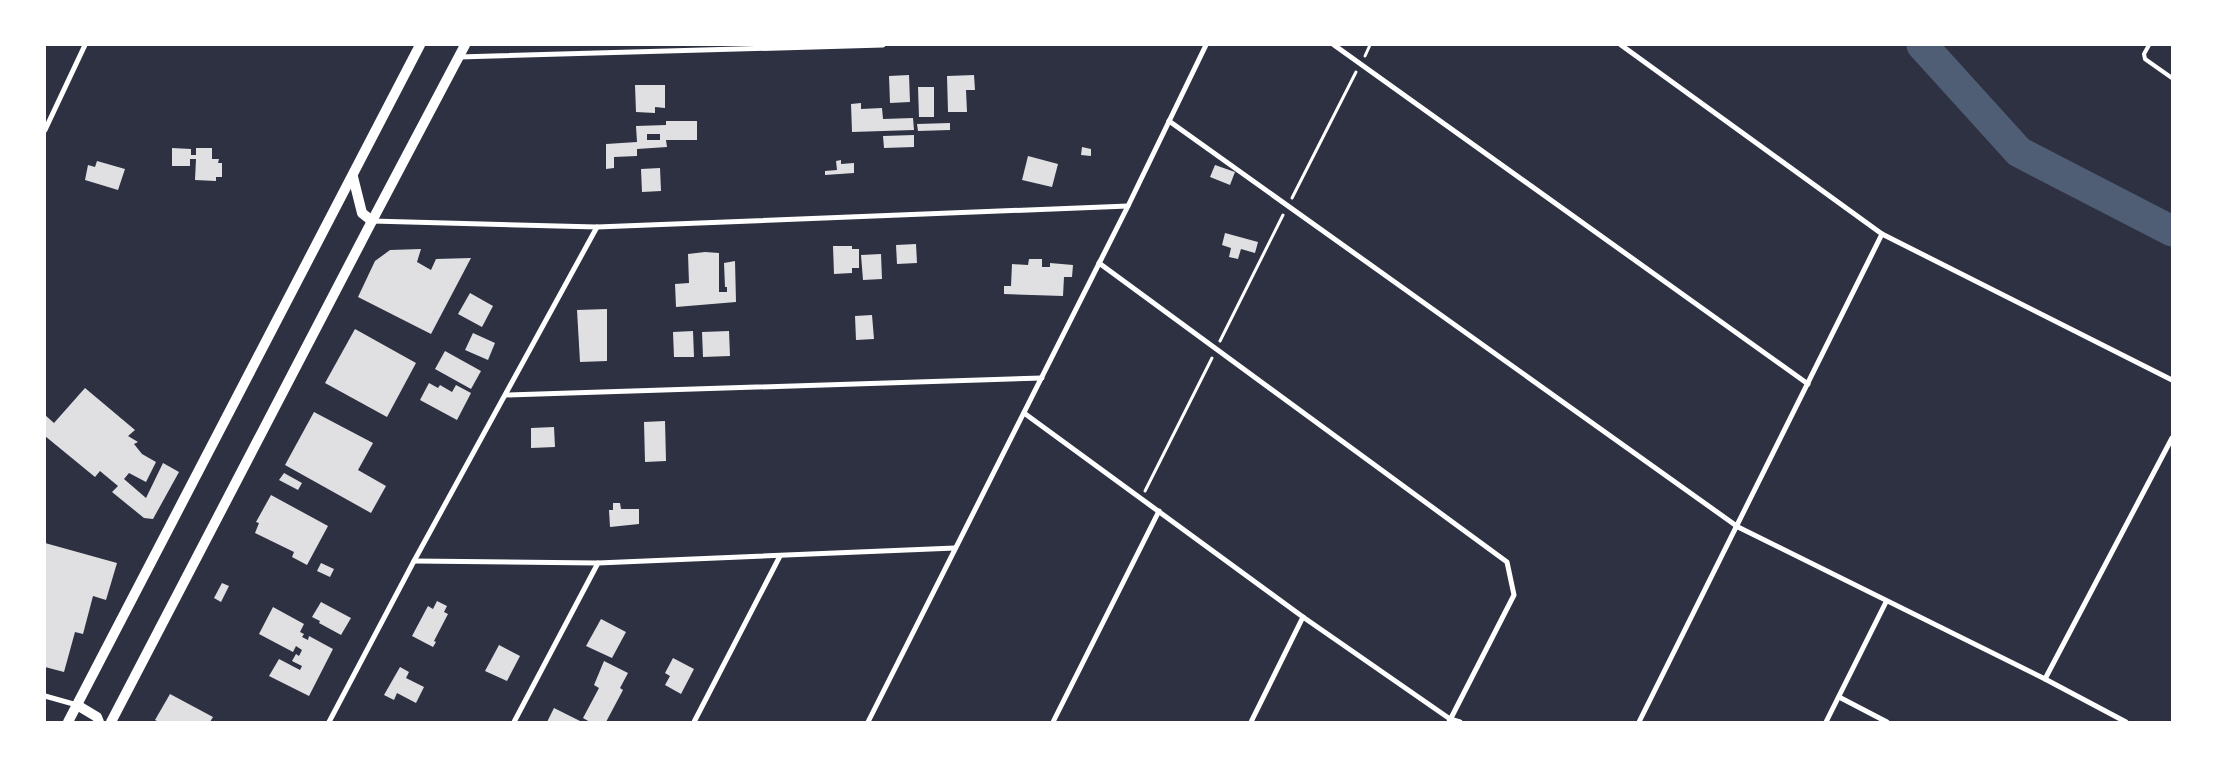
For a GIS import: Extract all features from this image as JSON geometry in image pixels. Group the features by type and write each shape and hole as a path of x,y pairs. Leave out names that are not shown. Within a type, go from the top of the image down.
{"main road":[{"path":"68,722 420,45"},
{"path":"111,722 465,45"},
{"path":"353,177 362,213 372,221"},
{"path":"77,705 97,717 99,722"}],"street":[{"path":"45,130 86,45"},
{"path":"459,57 883,45"},
{"path":"868,722 1128,206 1206,45"},
{"path":"1334,45 1808,384"},
{"path":"1621,45 1882,234 2172,380"},
{"path":"1169,121 1738,527 1886,602 2045,679 2126,722"},
{"path":"372,221 597,227 1128,206"},
{"path":"329,722 414,561 597,227"},
{"path":"1639,722 1738,527 1882,234"},
{"path":"1099,263 1507,562 1514,594 1450,721"},
{"path":"506,395 1042,378"},
{"path":"1024,413 1303,617 1450,721 1460,722"},
{"path":"2045,679 2172,438"},
{"path":"1053,722 1159,511"},
{"path":"414,561 598,563 955,548"},
{"path":"694,722 780,556"},
{"path":"514,722 598,563"},
{"path":"1826,722 1886,602"},
{"path":"1251,722 1303,617"},
{"path":"45,696 77,705"},
{"path":"1839,697 1887,722"},
{"path":"2111,722 2114,716"}],"lane":[{"path":"2149,45 2144,54 2145,59 2172,78"}],"path":[{"path":"1288,206 1361,64"}],"building":[{"path":"909,75 910,102 890,103 889,76"},
{"path":"974,75 975,90 966,90 967,112 948,112 947,76"},
{"path":"635,85 665,85 665,108 655,107 655,113 636,112"},
{"path":"918,87 934,87 934,117 919,117"},
{"path":"861,103 861,109 882,108 883,119 913,118 914,130 852,132 851,104"},
{"path":"666,121 697,121 697,140 666,140 667,147 637,149 637,156 614,157 614,168 606,169 606,144 637,142 636,126 666,125","holes":["647,134 660,134 660,140 647,140"]},
{"path":"950,123 950,130 918,131 917,124"},
{"path":"914,135 914,147 884,148 883,136"},
{"path":"1082,147 1091,149 1091,156 1081,155"},
{"path":"172,148 191,149 191,155 196,155 196,148 212,148 212,159 219,159 218,163 222,163 222,177 216,177 216,181 195,180 196,159 190,159 190,166 172,166"},
{"path":"1028,156 1058,164 1052,187 1022,180"},
{"path":"841,160 841,164 854,163 854,173 825,175 825,171 837,170 836,161"},
{"path":"97,161 125,169 118,190 85,180 88,165 95,167"},
{"path":"1215,165 1235,172 1230,185 1210,177"},
{"path":"660,168 661,191 642,192 641,169"},
{"path":"1225,233 1258,242 1255,253 1241,249 1238,259 1229,257 1231,248 1222,245"},
{"path":"916,244 917,263 897,264 896,245"},
{"path":"833,246 852,246 852,249 859,249 859,268 852,268 852,273 834,274"},
{"path":"421,249 417,262 431,270 436,259 471,258 431,334 358,297 375,261 390,250"},
{"path":"719,253 719,292 727,292 724,263 735,261 736,302 676,307 675,284 689,283 688,254"},
{"path":"881,254 882,279 863,280 861,255"},
{"path":"1029,259 1042,259 1042,267 1050,267 1050,263 1073,265 1072,277 1064,277 1063,296 1004,294 1004,286 1011,286 1012,264 1028,265"},
{"path":"470,293 493,306 482,327 458,314"},
{"path":"607,309 607,361 580,362 577,310"},
{"path":"872,315 874,339 856,340 855,316"},
{"path":"355,329 416,363 387,417 325,383"},
{"path":"693,331 694,357 674,357 673,332"},
{"path":"729,331 730,356 703,357 702,332"},
{"path":"473,333 495,343 488,360 465,350"},
{"path":"445,351 481,371 471,389 435,369"},
{"path":"429,383 438,388 440,385 452,392 456,385 471,393 457,420 420,400"},
{"path":"85,388 135,430 128,436 138,442 134,444 142,454 156,462 146,482 129,473 124,479 146,498 163,463 179,472 153,519 144,518 112,492 118,486 100,471 95,477 45,436 45,415 54,423"},
{"path":"314,412 373,443 358,470 386,486 371,513 285,465"},
{"path":"665,421 666,461 645,462 644,422"},
{"path":"554,427 555,447 531,448 531,428"},
{"path":"284,473 302,483 298,490 279,480"},
{"path":"271,495 328,526 307,565 292,557 294,552 255,533 259,523 256,522"},
{"path":"613,503 620,503 621,509 639,509 639,524 610,527 609,510 613,510"},
{"path":"45,543 117,563 106,600 93,596 83,634 75,632 64,672 45,667"},
{"path":"321,563 334,569 330,577 317,571"},
{"path":"222,583 229,586 221,602 214,598"},
{"path":"437,601 447,606 444,612 448,614 434,641 436,642 433,647 412,636 428,606 433,609"},
{"path":"321,602 351,618 341,635 312,617"},
{"path":"273,607 304,624 300,632 304,634 302,637 308,640 309,636 333,649 309,696 269,676 279,659 300,670 302,666 292,661 296,654 299,656 302,650 296,646 293,652 259,634"},
{"path":"601,619 626,632 612,658 586,646"},
{"path":"499,645 520,656 507,681 485,671"},
{"path":"673,658 694,669 681,694 665,685 670,676 665,673"},
{"path":"604,661 628,673 620,688 623,690 606,722 590,722 583,718 599,688 594,685"},
{"path":"400,667 409,672 406,678 424,687 416,703 397,693 394,700 384,695"},
{"path":"170,694 213,717 210,722 159,722 155,720"},
{"path":"554,708 582,722 547,722"}],"waterway":[{"path":"1922,45 2019,152 2172,231"}]}
